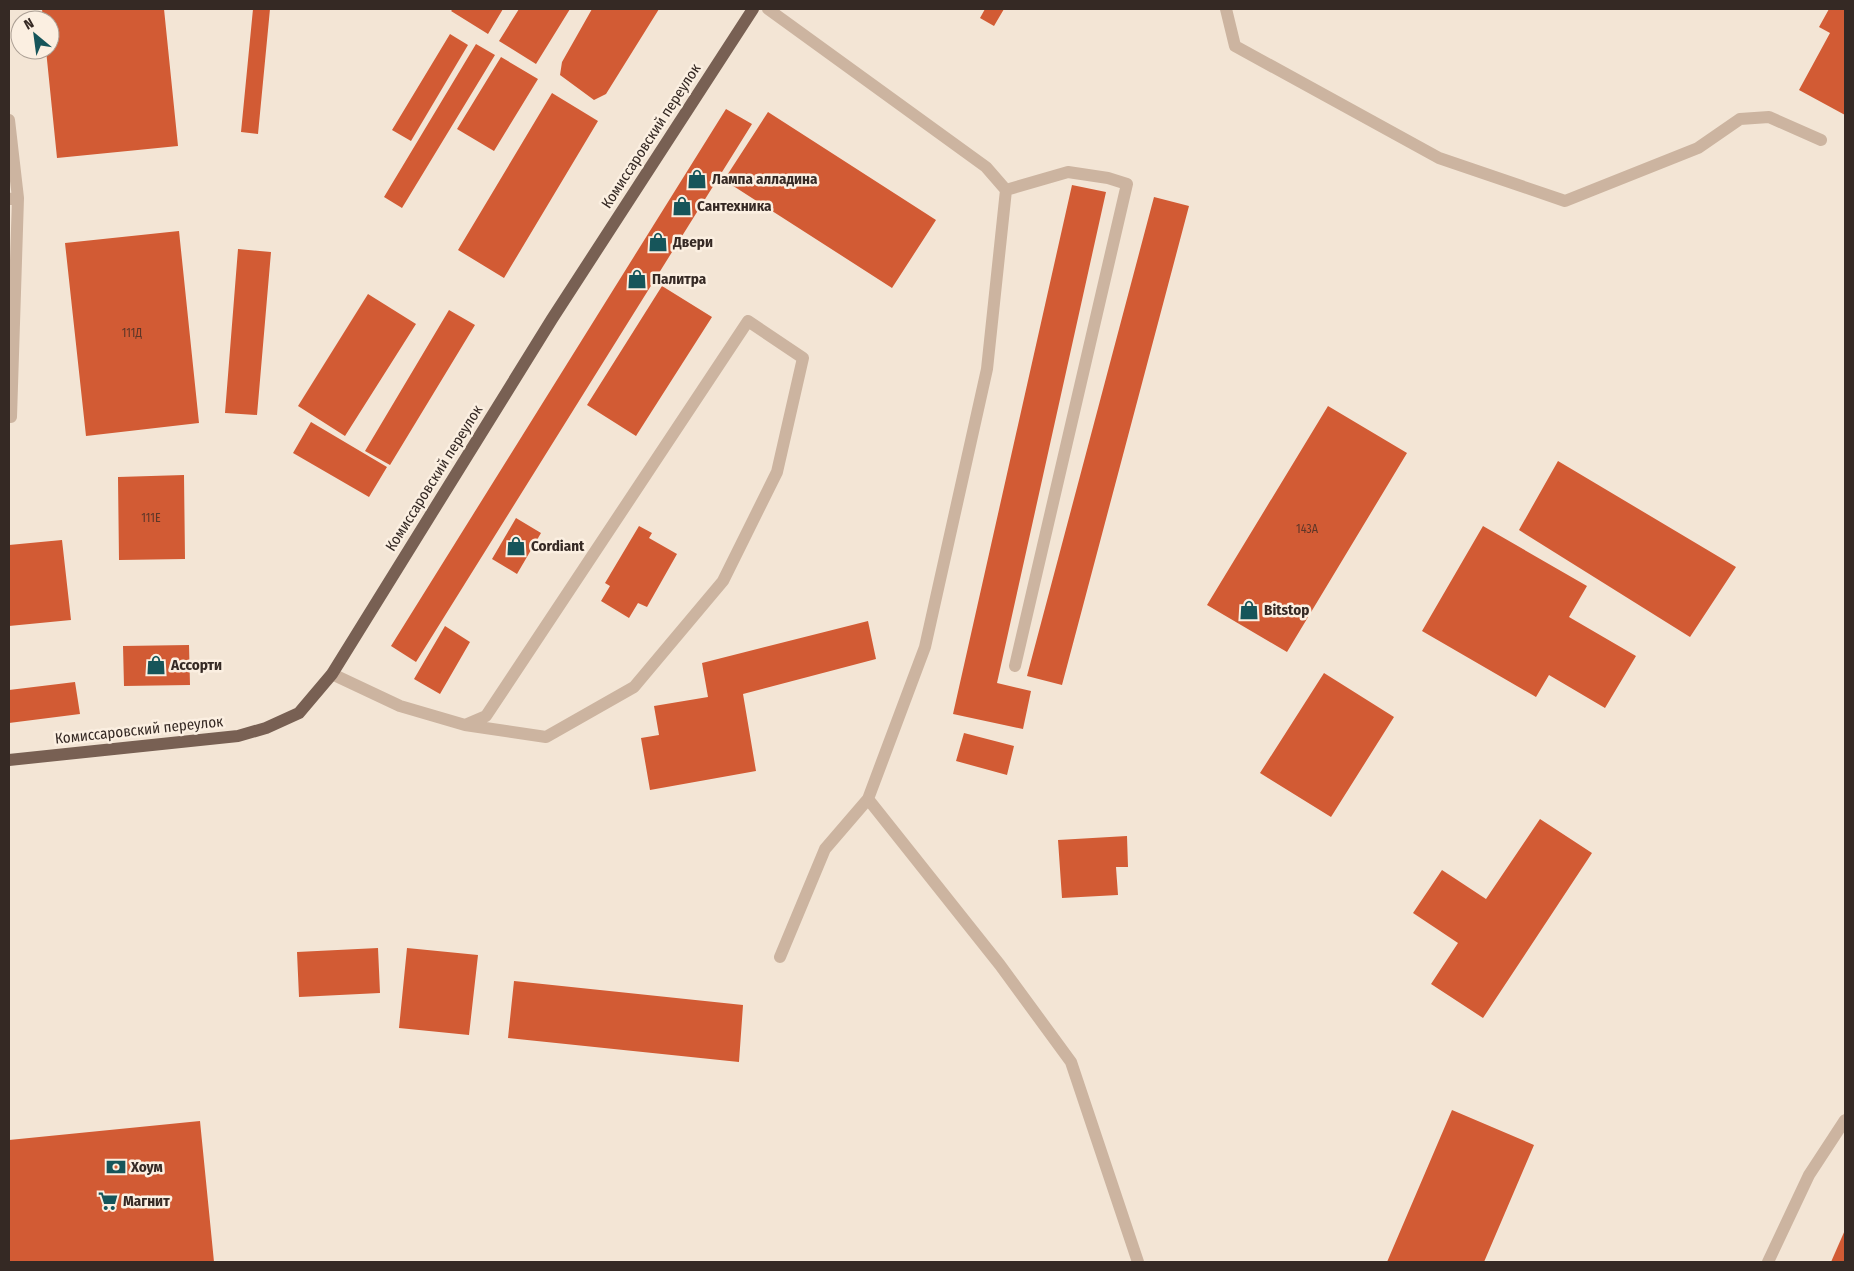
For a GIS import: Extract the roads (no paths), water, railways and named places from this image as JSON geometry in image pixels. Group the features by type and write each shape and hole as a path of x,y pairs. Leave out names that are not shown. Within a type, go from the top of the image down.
{"main road":[{"name":"Комиссаровский переулок","path":"9,760 238,736 266,728 299,713 332,674 552,319 753,9"}],"lane":[{"path":"768,9 986,167 1006,190 987,369 925,647 868,800 825,849 780,957"},
{"path":"1226,9 1235,46 1438,158 1565,201 1698,148 1740,119 1769,117 1821,140"},
{"path":"9,120 13,198 11,417 9,417"},
{"path":"1006,190 1068,172 1108,178 1127,184 1015,666"},
{"path":"332,674 400,706 465,725 546,737 634,688 723,581 777,472 803,358 748,321 486,716 465,725"},
{"path":"868,800 1000,965 1070,1062 1138,1262"},
{"path":"1768,1262 1809,1175 1845,1120"}],"place":[{"name":"Лампа алладина","path":"697,179"},
{"name":"Сантехника","path":"682,206"},
{"name":"Двери","path":"658,242"},
{"name":"Палитра","path":"637,279"},
{"name":"Cordiant","path":"516,546"},
{"name":"Bitstop","path":"1249,610"},
{"name":"Ассорти","path":"156,665"},
{"name":"Хоум","path":"116,1167"},
{"name":"Магнит","path":"108,1201"}]}
